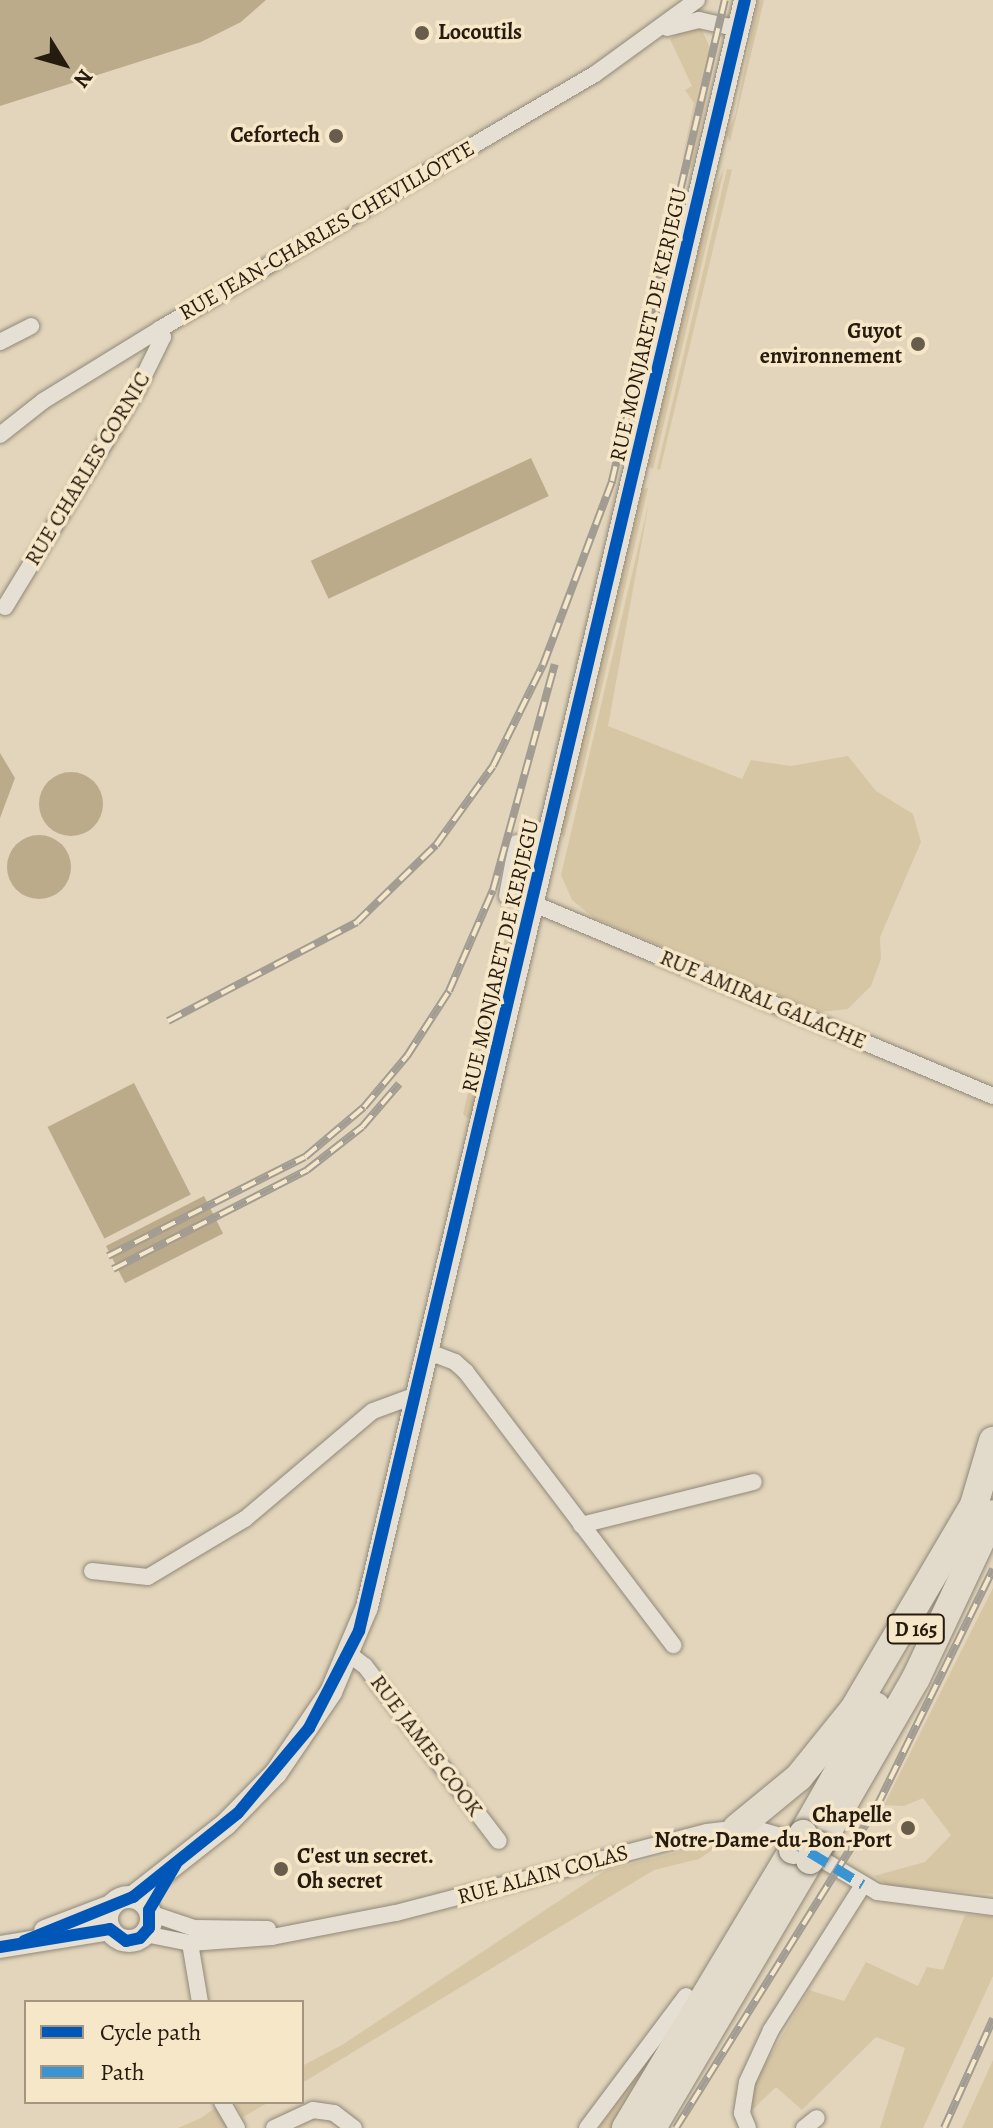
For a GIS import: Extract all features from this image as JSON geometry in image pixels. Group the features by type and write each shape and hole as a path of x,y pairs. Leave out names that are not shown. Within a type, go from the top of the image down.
{"highway":[{"path":"737,1828 825,1750 984,1509 993,1441"},
{"name":"D 165","path":"652,2128 984,1509 993,1460"},
{"name":"D 165","path":"626,2128 802,1845"}],"street":[{"name":"RUE JEAN-CHARLES CHEVILLOTTE","path":"0,435 43,401 160,329 658,32 697,0"},
{"name":"RUE MONJARET DE KERJEGU","path":"144,1913 178,1861 226,1824 276,1773 314,1721 349,1654 375,1580 745,0"},
{"name":"RUE JEAN-CHARLES CHEVILLOTTE","path":"658,32 699,20 739,29"},
{"path":"0,342 31,326"},
{"name":"RUE CHARLES CORNIC","path":"5,607 137,390 163,337 160,329"},
{"path":"507,896 517,843"},
{"name":"RUE AMIRAL GALACHE","path":"534,904 993,1096"},
{"path":"429,1352 455,1362 466,1372 673,1645"},
{"path":"92,1571 148,1577 245,1519 373,1411 419,1394"},
{"path":"581,1525 754,1482"},
{"name":"RUE JAMES COOK","path":"349,1654 365,1666 499,1841"},
{"name":"RUE ALAIN COLAS","path":"144,1913 190,1943 272,1937 396,1913 737,1828 802,1845"},
{"path":"802,1845 863,1885 896,1898 993,1907"},
{"path":"748,2128 742,2113 747,2082 771,2030 863,1885"},
{"path":"0,1947 110,1918 144,1913"},
{"path":"110,1918 126,1941 144,1913"},
{"name":"RUE ALAIN COLAS","path":"144,1913 194,1928 301,1930"},
{"path":"190,1943 200,2000"},
{"path":"587,2128 686,1996"},
{"path":"223,2104 237,2128"},
{"path":"274,2128 313,2110 334,2113 354,2128"}],"shaded area":[{"path":"0,0 266,0 241,22 201,42 0,106"},
{"path":"758,0 764,0 730,142 726,133 735,116"},
{"path":"688,27 701,28 711,50 681,165 694,103 685,90 692,86 670,39"},
{"path":"717,50 692,168 689,169"},
{"path":"724,169 653,469 648,466 711,196"},
{"path":"727,169 732,170 660,470 657,469"},
{"path":"531,458 549,496 329,599 311,561"},
{"path":"648,488 564,838 560,831 643,489"},
{"path":"649,502 608,726 742,779 751,760 791,766 848,756 876,791 913,814 921,842 880,937 881,959 871,986 848,1009 819,1012 594,918 572,900 561,875"},
{"path":"0,753 15,778 0,818"},
{"path":"65,772 77,772 94,781 101,792 101,816 94,827 77,836 65,836 53,831 44,822 39,810 39,798 44,786 53,777"},
{"path":"33,835 45,835 62,844 69,855 69,879 62,890 45,899 33,899 21,894 12,885 7,873 7,861 12,849 21,840"},
{"path":"516,914 473,1116 467,1118 463,1114 507,929"},
{"path":"134,1083 191,1194 104,1238 48,1127"},
{"path":"204,1196 223,1233 125,1283 106,1246"},
{"path":"993,1588 993,1894 889,1886 874,1876 925,1862 951,1835 923,1798 904,1806 884,1805"},
{"path":"729,1839 699,1859 654,1870 304,2082 304,2065 342,2045 604,1871"},
{"path":"965,1915 993,1916 993,1976 923,2128 880,2128 905,2048 876,2037 802,2110 776,2087 750,2112 755,2082 809,1990 844,2001 866,1962 918,1986 927,1967 943,1970"},
{"path":"656,2047 662,2051 612,2128 599,2128"},
{"path":"993,2060 993,2128 962,2128"},
{"path":"223,2104 240,2128 178,2128"},
{"path":"235,2104 266,2104 243,2117"}],"railway":[{"path":"168,1021 357,922 436,845 493,766 543,665 612,481 725,0"},
{"path":"108,1256 305,1157 364,1107 407,1056 449,991 493,890 555,664"},
{"path":"113,1269 307,1170 362,1127 399,1084"},
{"path":"676,2128 877,1806 993,1569"},
{"path":"944,2128 993,2019"}],"marked path":[{"path":"784,1837 863,1885"}],"cycle path":[{"path":"24,1941 133,1897 238,1813 309,1728 359,1631 745,0"},
{"path":"0,1947 110,1929 126,1941 140,1938 149,1928 149,1910 176,1864"}],"place":[{"name":"Locoutils","path":"422,33"},
{"name":"Cefortech","path":"336,136"},
{"name":"Guyot environnement","path":"918,344"},
{"name":"Chapelle Notre-Dame-du-Bon-Port","path":"908,1828"},
{"name":"C'est un secret. Oh secret","path":"281,1869"}]}
